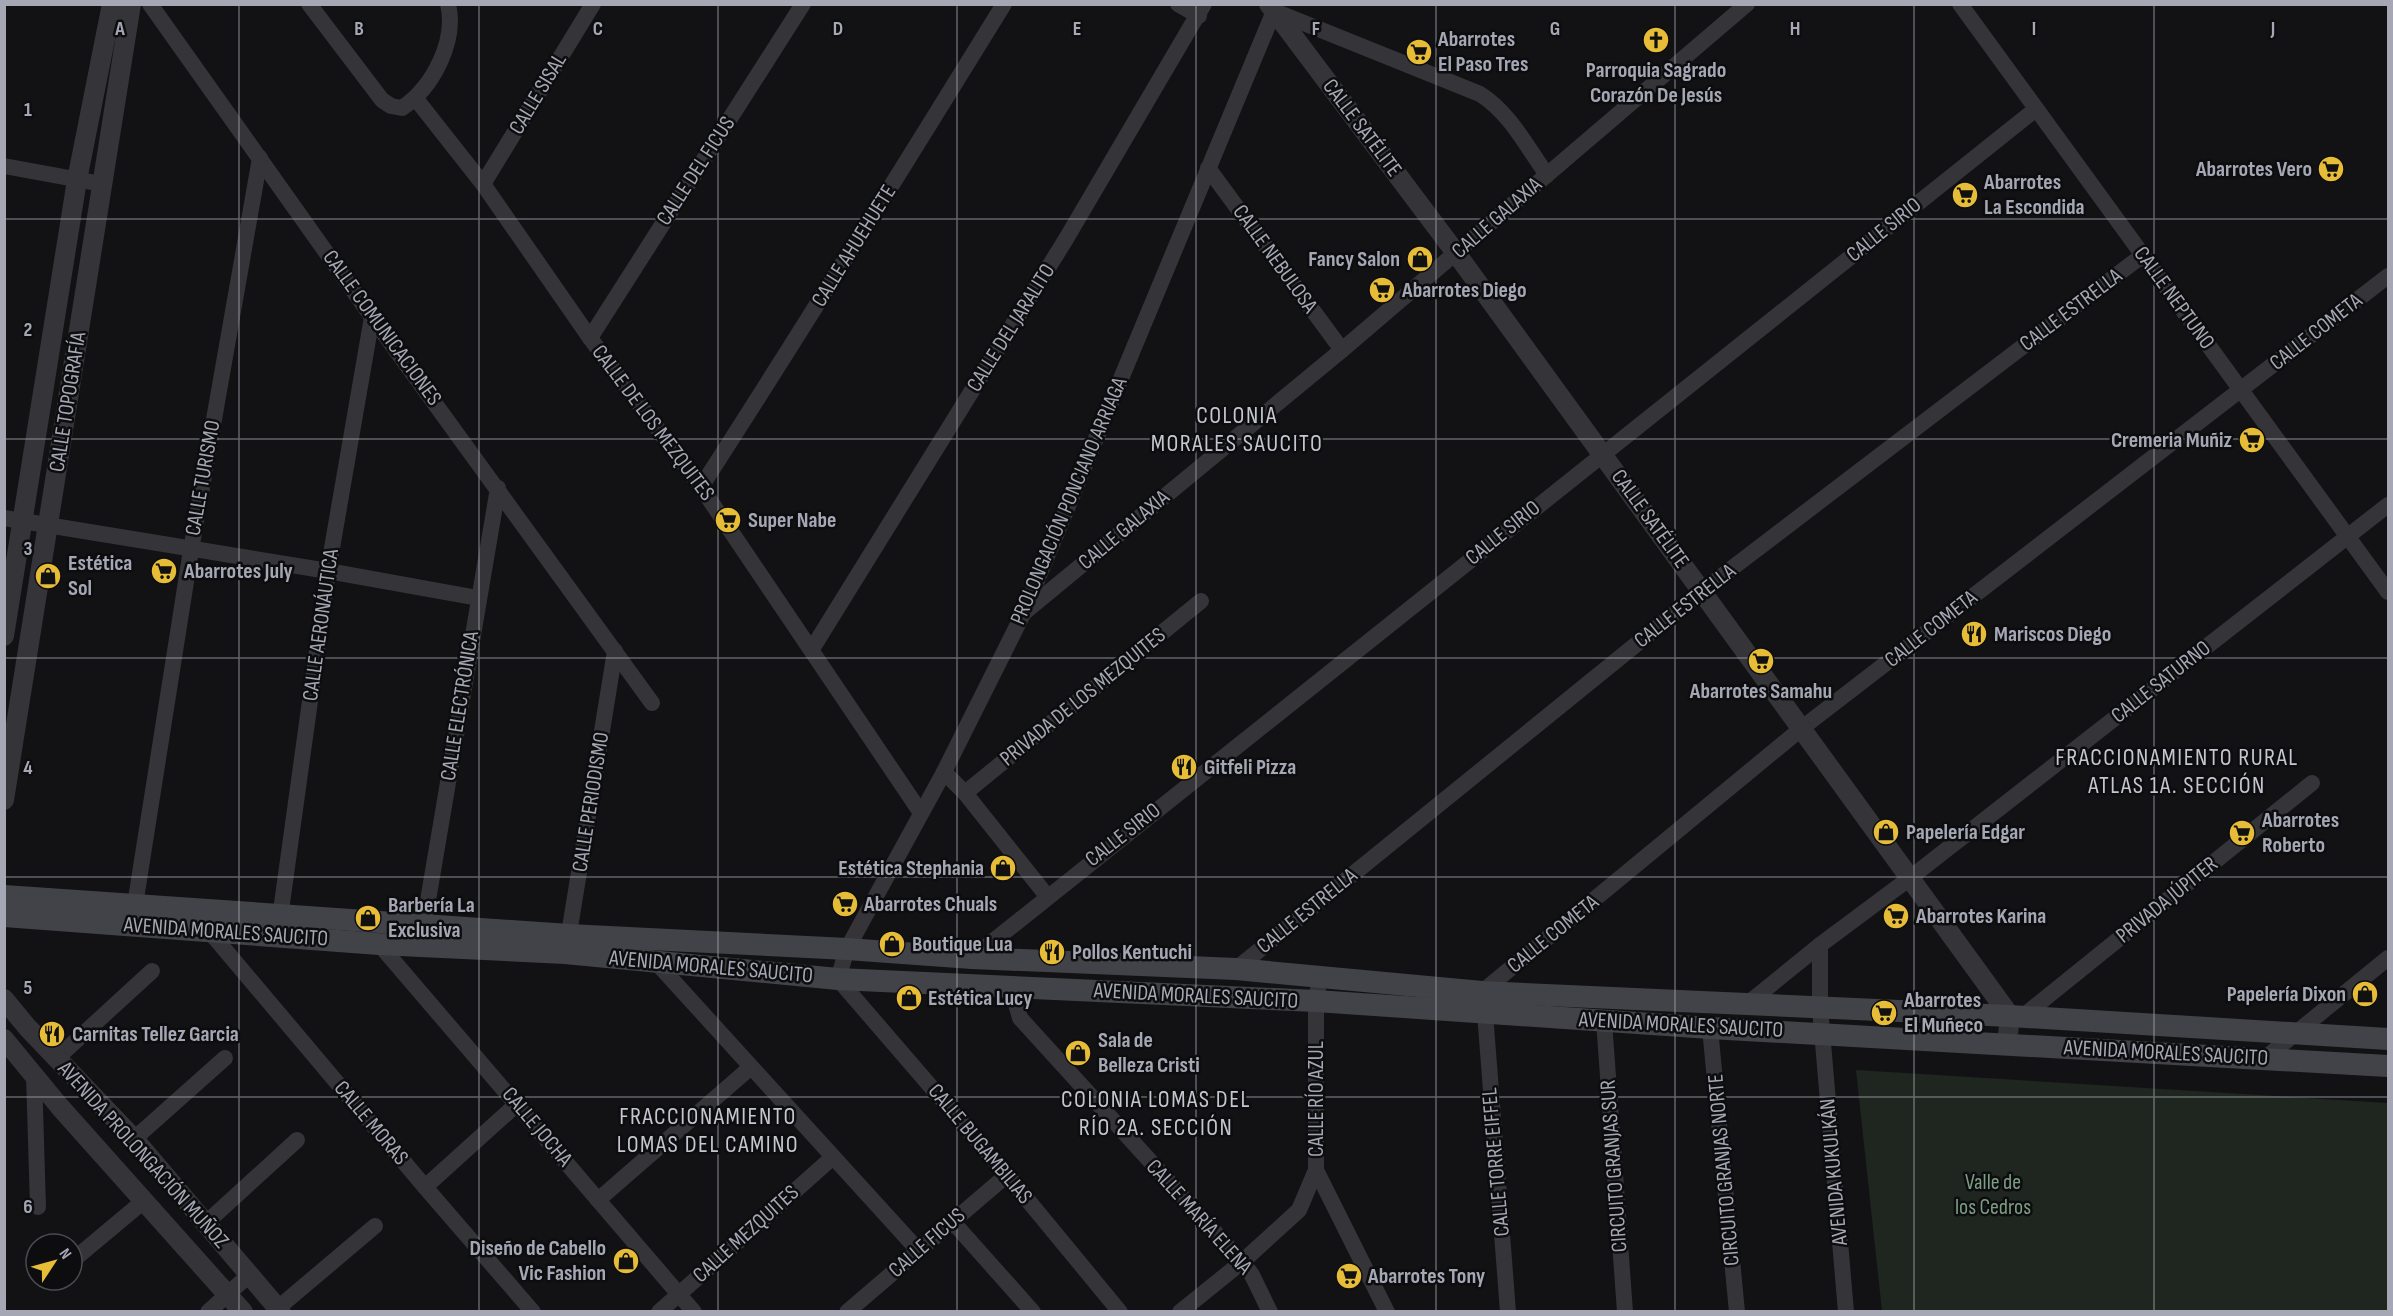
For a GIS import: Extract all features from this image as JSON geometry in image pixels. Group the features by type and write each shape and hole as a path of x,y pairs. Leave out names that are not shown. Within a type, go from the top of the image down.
{"main road":[{"name":"AVENIDA MORALES SAUCITO","path":"4,896 135,905 280,925 379,944 567,944 848,949 972,958 1236,969 1320,977 1604,1021 2388,1066"},
{"name":"AVENIDA MORALES SAUCITO","path":"4,916 210,932 280,925 424,924 567,944 655,961 838,979 1316,1001 1746,1005 2016,1017 2388,1039"}],"street":[{"name":"CALLE TOPOGRAFÍA","path":"4,636 13,520 112,4"},
{"name":"CALLE TOPOGRAFÍA","path":"4,800 131,4"},
{"name":"CALLE COMUNICACIONES","path":"150,4 372,317 652,703"},
{"path":"309,4 382,100 391,106 402,108 416,99 440,63 448,33 448,4"},
{"name":"CALLE SISAL","path":"483,184 593,4"},
{"name":"CALLE DEL FICUS","path":"590,338 803,4"},
{"name":"CALLE AHUEHUETE","path":"701,487 882,203 1004,4"},
{"path":"1178,4 1201,10"},
{"name":"CALLE GALAXIA","path":"1023,614 1342,350 1747,4"},
{"name":"CALLE NEPTUNO","path":"1960,4 2388,592"},
{"path":"1271,8 1480,94 1495,103 1547,176"},
{"name":"PROLONGACIÓN PONCIANO ARRIAGA","path":"838,979 848,949 944,772 1023,614 1208,168 1271,8"},
{"name":"CALLE SATÉLITE","path":"1271,8 1456,253 1910,878 2016,1017"},
{"name":"CALLE DEL JARALITO","path":"812,649 1066,239 1201,10"},
{"name":"CALLE DE LOS MEZQUITES","path":"416,99 483,184 590,338 701,487 921,813"},
{"name":"CALLE SIRIO","path":"972,958 2036,108"},
{"name":"CALLE TURISMO","path":"135,905 190,550 260,158"},
{"path":"4,166 102,184"},
{"name":"CALLE NEBULOSA","path":"1208,168 1342,350"},
{"name":"CALLE ESTRELLA","path":"1236,969 1702,591 2143,255"},
{"name":"CALLE COMETA","path":"1483,1003 1802,728 2388,276"},
{"name":"CALLE AERONÁUTICA","path":"280,925 328,571 372,317"},
{"name":"CALLE ELECTRÓNICA","path":"424,924 498,488"},
{"name":"CALLE SATURNO","path":"1746,1005 1820,945 1910,878 2388,505"},
{"path":"13,520 328,571 478,598"},
{"name":"PRIVADA DE LOS MEZQUITES","path":"965,793 1201,601"},
{"name":"CALLE PERIODISMO","path":"567,944 615,651"},
{"path":"944,772 965,793 1047,896"},
{"name":"PRIVADA JÚPITER","path":"2016,1017 2312,783"},
{"name":"CALLE MORAS","path":"210,932 424,1187 533,1311"},
{"name":"CALLE JOCHA","path":"379,944 694,1311"},
{"path":"1820,945 1820,1008 1823,1033"},
{"path":"2264,1059 2388,958"},
{"path":"655,961 918,1250"},
{"path":"57,1058 152,971"},
{"name":"CALLE RÍO AZUL","path":"1320,977 1316,1001 1316,1170 1387,1311"},
{"name":"CALLE BUGAMBILIAS","path":"838,979 1007,1174 1120,1311"},
{"name":"CALLE MARÍA ELENA","path":"1018,987 1016,1004 1020,1018 1242,1262 1252,1275 1270,1311"},
{"name":"AVENIDA PROLONGACIÓN MUÑOZ","path":"4,999 27,1027 134,1139 279,1310"},
{"name":"CALLE TORRE EIFFEL","path":"1483,1003 1508,1311"},
{"path":"2007,1044 2016,1017"},
{"name":"CIRCUITO GRANJAS SUR","path":"1604,1021 1624,1311"},
{"name":"CIRCUITO GRANJAS NORTE","path":"1710,1028 1737,1311"},
{"name":"AVENIDA KUKULKÁN","path":"1823,1033 1846,1311"},
{"name":"AVENIDA PROLONGACIÓN MUÑOZ","path":"4,1039 60,1107 243,1311"},
{"path":"134,1139 225,1058"},
{"path":"598,1200 751,1067"},
{"path":"34,1075 38,1207"},
{"path":"60,1107 85,1088"},
{"path":"424,1187 518,1104"},
{"path":"205,1224 297,1140"},
{"name":"CALLE MEZQUITES","path":"659,1311 833,1157"},
{"path":"1180,1311 1242,1262 1299,1210 1316,1170"},
{"name":"CALLE FICUS","path":"857,1308 918,1250 1007,1174"},
{"path":"84,1251 145,1200"},
{"path":"952,1221 1033,1311"},
{"path":"279,1310 375,1226"},
{"path":"208,1311 249,1275"}],"green space":[{"name":"Valle de los Cedros","path":"1856,1070 2388,1103 2388,1311 1882,1311"}],"place":[{"name":"Parroquia Sagrado Corazón De Jesús","path":"1656,40"},
{"name":"Abarrotes El Paso Tres","path":"1419,52"},
{"name":"Abarrotes Vero","path":"2331,169"},
{"name":"Abarrotes La Escondida","path":"1965,195"},
{"name":"Fancy Salon","path":"1420,259"},
{"name":"Abarrotes Diego","path":"1382,290"},
{"name":"Cremeria Muñiz","path":"2252,440"},
{"name":"Super Nabe","path":"728,520"},
{"name":"Abarrotes July","path":"164,571"},
{"name":"Estética Sol","path":"48,576"},
{"name":"Mariscos Diego","path":"1974,634"},
{"name":"Abarrotes Samahu","path":"1761,661"},
{"name":"Gitfeli Pizza","path":"1184,767"},
{"name":"Papelería Edgar","path":"1886,832"},
{"name":"Abarrotes Roberto","path":"2242,833"},
{"name":"Estética Stephania","path":"1003,868"},
{"name":"Abarrotes Chuals","path":"845,904"},
{"name":"Abarrotes Karina","path":"1896,916"},
{"name":"Barbería La Exclusiva","path":"368,918"},
{"name":"Boutique Lua","path":"892,944"},
{"name":"Pollos Kentuchi","path":"1052,952"},
{"name":"Papelería Dixon","path":"2365,994"},
{"name":"Estética Lucy","path":"909,998"},
{"name":"Abarrotes El Muñeco","path":"1884,1013"},
{"name":"Carnitas Tellez Garcia","path":"52,1034"},
{"name":"Sala de Belleza Cristi","path":"1078,1053"},
{"name":"Diseño de Cabello Vic Fashion","path":"626,1261"},
{"name":"Abarrotes Tony","path":"1349,1276"}],"district":[{"name":"COLONIA MORALES SAUCITO","path":"1237,429"},
{"name":"FRACCIONAMIENTO RURAL ATLAS 1A. SECCIÓN","path":"2177,771"},
{"name":"COLONIA LOMAS DEL RÍO 2A. SECCIÓN","path":"1156,1113"},
{"name":"FRACCIONAMIENTO LOMAS DEL CAMINO","path":"708,1130"}]}
